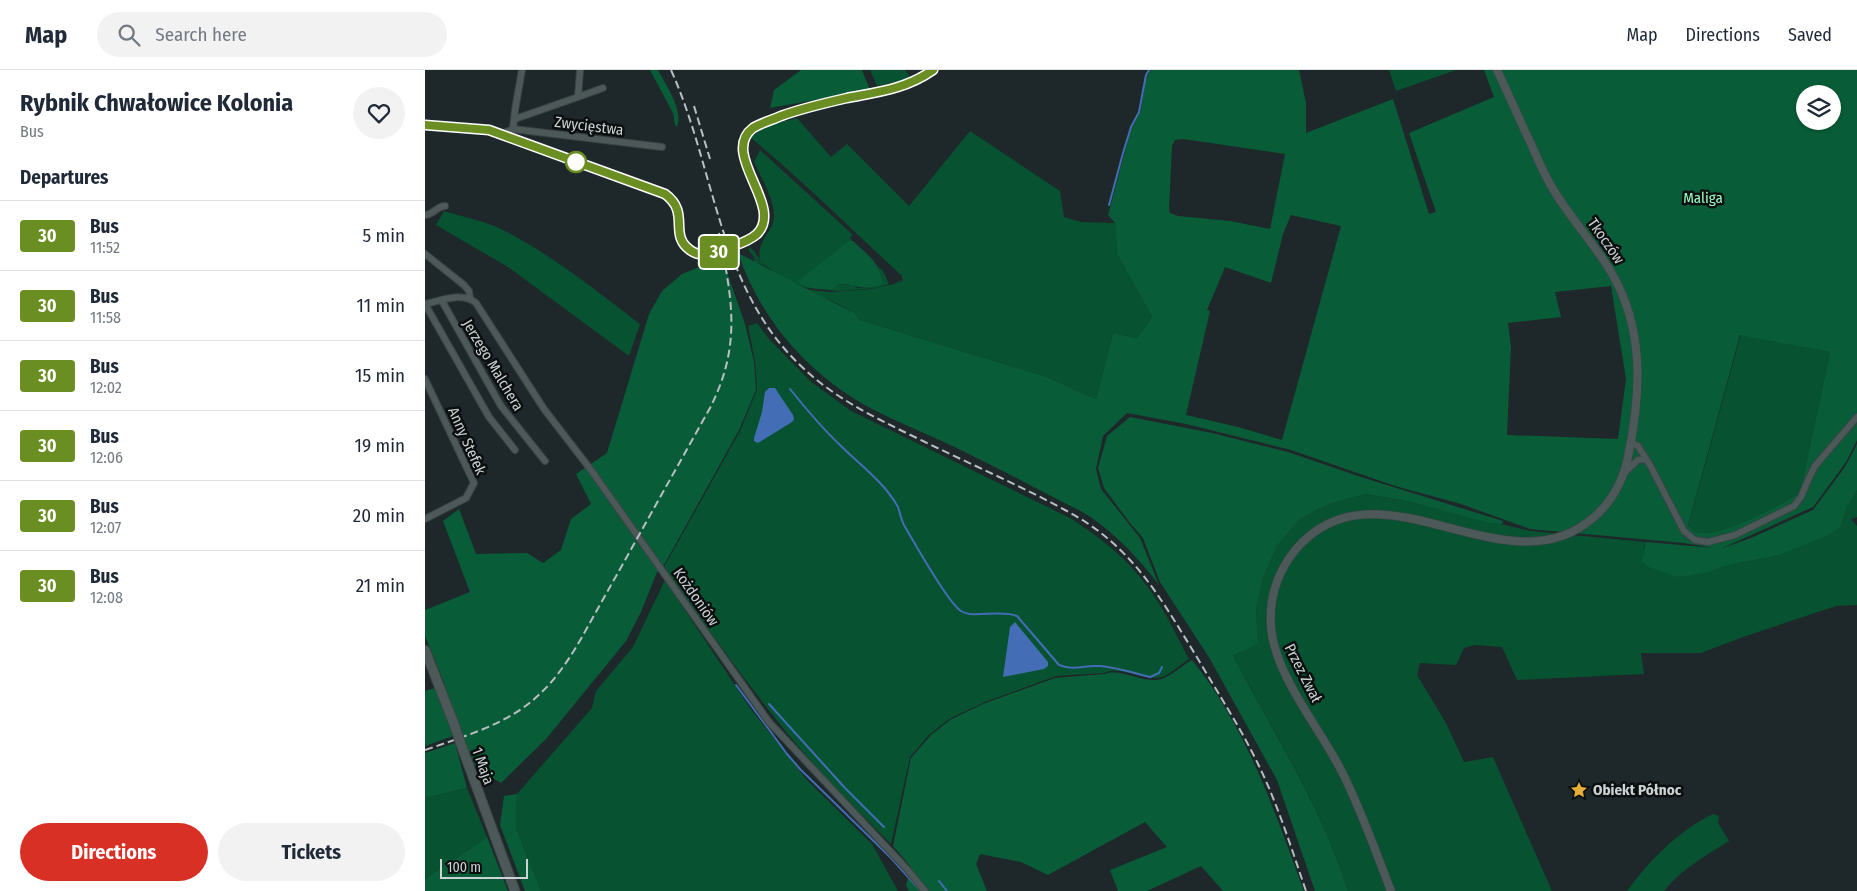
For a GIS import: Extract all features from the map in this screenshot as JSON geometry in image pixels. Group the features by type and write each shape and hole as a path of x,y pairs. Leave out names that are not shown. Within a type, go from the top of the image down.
{"main road":[{"name":"1 Maja","path":"425,650 515,891"}],"street":[{"path":"502,134 513,129 521,70"},
{"name":"Zwycięstwa","path":"578,97 580,70"},
{"name":"Zwycięstwa","path":"425,125 489,130 665,194 679,212 680,234 684,244 696,253 710,254 743,243 757,233 763,222 763,208 743,152 745,140 751,130 767,122 814,105 904,86 933,70"},
{"name":"Tkoczów","path":"1497,70 1548,181 1610,271 1628,308 1636,342 1639,372 1631,443"},
{"name":"Zwycięstwa","path":"515,119 603,88"},
{"name":"Zwycięstwa","path":"513,129 662,147"},
{"path":"425,215 430,215 440,207 445,206"},
{"name":"Jerzego Malchera","path":"425,254 469,291 470,299 463,297 425,304 489,417 515,450"},
{"name":"Kożdoniów","path":"470,299 478,306 544,409 591,470 769,722 907,868 925,891"},
{"name":"Jerzego Malchera","path":"442,301 501,406 545,462"},
{"name":"Anny Stefek","path":"425,379 474,483 466,498 425,519"},
{"path":"1631,443 1638,446 1646,458 1660,482 1681,527 1687,535 1700,542 1713,542 1735,535 1794,506 1801,497 1815,466 1857,417"},
{"name":"Przez Zwał","path":"1391,891 1347,780 1288,679 1276,653 1271,631 1271,608 1276,584 1284,566 1301,544 1318,530 1340,520 1363,514 1399,516 1511,542 1534,542 1552,539 1579,528 1609,502 1623,477 1631,443"},
{"path":"1623,477 1638,460 1646,458"}],"green space":[{"path":"650,70 658,70 673,98 678,113 679,121 677,127 673,113"},
{"path":"801,70 862,70 870,90 770,108 774,90"},
{"path":"870,70 905,70 910,77 877,86"},
{"name":"Maliga","path":"1150,70 1299,70 1306,103 1306,133 1393,99 1429,214 1436,212 1409,133 1494,97 1484,70 1857,70 1857,440 1846,462 1813,507 1720,549 1751,538 1813,510 1845,467 1857,444 1857,490 1846,509 1841,527 1826,536 1776,556 1729,565 1710,572 1677,577 1649,567 1642,561 1646,542 1714,548 1684,543 1530,529 1461,504 1395,486 1291,450 1186,424 1127,413 1103,436 1096,469 1101,489 1140,538 1159,585 1127,548 1089,516 971,455 872,409 828,380 790,344 774,323 748,278 738,253 854,313 860,320 1047,377 1096,399 1113,333 1137,338 1152,317 1117,254 1115,223 1108,215 1130,132 1141,110 1145,82","holes":["1183,139 1285,154 1270,229 1230,221 1178,216 1170,213 1172,146 1175,140","1291,215 1341,226 1282,440 1186,415 1210,311 1207,310 1225,267 1271,283 1283,234","1611,286 1626,379 1618,439 1507,435 1511,348 1508,323 1561,317 1555,292","1740,335 1830,352 1798,494 1751,519 1724,529 1701,533 1688,526"]},
{"path":"1389,70 1456,70 1396,91"},
{"path":"797,118 831,157 847,144 909,206 970,131 1060,191 1064,217 1081,222 1115,223 1117,254 1152,317 1137,338 1113,333 1096,399 1047,377 860,320 853,313 835,302 784,281 767,267 755,263 753,257 787,281 809,290 831,292 871,289 894,284 901,280 899,283 903,280 901,275 827,205 751,138 766,127"},
{"path":"760,150 853,235 850,237 852,241 849,242 838,284 852,285 858,288 876,287 881,278 879,267 889,284 876,288 839,291 807,288 783,278 755,258 749,251 749,247 760,260 759,253 774,216 770,195 754,162"},
{"path":"444,211 489,224 521,240 574,274 640,324 629,356 508,267 436,225"},
{"path":"849,241 853,241 873,260 880,272 881,285 869,288 838,284 833,289 824,289 809,287 797,282"},
{"path":"722,258 745,324 754,362 756,390 739,430 664,565 657,572 641,612 626,641 546,739 501,783 476,768 461,733 425,746 425,691 445,685 425,636 425,610 470,592 443,521 459,509 476,554 527,553 543,563 561,550 571,519 591,504 576,474 607,453 649,314 662,291 682,274"},
{"path":"757,323 769,339 810,381 851,411 1070,518 1091,532 1121,557 1147,586 1164,612 1189,659 1169,674 1155,678 1117,671 1056,676 985,702 949,719 929,735 910,757 891,844 829,781 771,713 664,567 740,431 757,390 755,361 748,326"},
{"path":"1741,334 1830,352 1798,494 1737,525 1699,533 1688,527"},
{"path":"1130,417 1212,433 1288,452 1503,521 1502,524 1491,523 1411,502 1366,494 1329,504 1300,519 1277,546 1263,579 1256,610 1258,644 1233,656 1311,800 1325,830 1348,891 1315,891 1277,780 1210,659 1160,582 1143,538 1104,488 1098,468 1107,436"},
{"path":"1857,490 1857,517 1851,519 1857,526 1857,605 1836,606 1701,653 1641,653 1644,674 1517,680 1502,647 1475,645 1464,648 1456,665 1420,663 1417,675 1446,723 1464,762 1493,757 1552,891 1348,891 1325,830 1311,800 1233,656 1258,644 1256,610 1263,579 1277,546 1300,519 1329,504 1366,494 1411,502 1530,531 1646,542 1644,549 1710,572 1729,565 1776,556 1841,527 1846,509"},
{"path":"665,580 750,708 807,780 872,844 898,891 541,891 516,828 517,794 592,708 596,691 633,647"},
{"path":"1192,660 1211,686 1244,742 1270,800 1304,891 1223,891 1201,866 1147,891 1118,891 1110,870 1167,847 1145,822 1048,875 1021,862 980,854 976,864 987,891 909,891 906,885 911,867 893,846 911,758 931,735 950,720 983,704 1055,678 1111,672 1157,680 1168,676"},
{"path":"455,743 467,788 425,798 425,753"},
{"path":"467,788 487,837 425,879 425,798"},
{"path":"517,794 516,828 541,891 525,891 500,825 504,796"},
{"path":"1713,814 1719,816 1718,823 1729,841 1686,869 1664,891 1627,891 1665,847 1688,829"},
{"path":"487,837 508,891 425,891 425,879"}],"water":[{"path":"769,388 775,388 794,419 758,443 754,441 754,438 762,412 765,392"},
{"path":"1015,622 1048,662 1048,666 1044,669 1003,677 1010,627"}],"waterway":[{"path":"1109,205 1131,127 1139,112 1146,75 1149,70"},
{"path":"790,389 827,432 886,490 898,507 904,525 931,571 961,611 972,614 1003,613 1017,616 1059,665 1065,667 1105,667 1150,677 1159,673 1162,667"},
{"path":"736,685 800,769 891,858 919,889"},
{"path":"769,704 845,788 884,827"},
{"path":"939,881 947,891"}],"railway":[{"path":"671,70 685,105 729,249 743,284 761,316 783,347 814,377 847,402 1065,510 1109,539 1127,556 1171,614 1246,740 1273,798 1306,891"},
{"path":"694,106 710,159"},
{"path":"425,750 477,732 517,712 550,683 566,663 582,637 710,408 720,385 727,363 731,322 728,279 719,233"}],"bus line":[{"name":"30","path":"425,125 489,130 665,194 674,203 679,212 679,229 684,244 690,250 705,255 743,243 757,233 763,222 763,208 743,152 743,144 751,130 767,122 814,105 904,86 933,70"}],"place":[{"name":"Obiekt Północ","path":"1579,790"}]}
